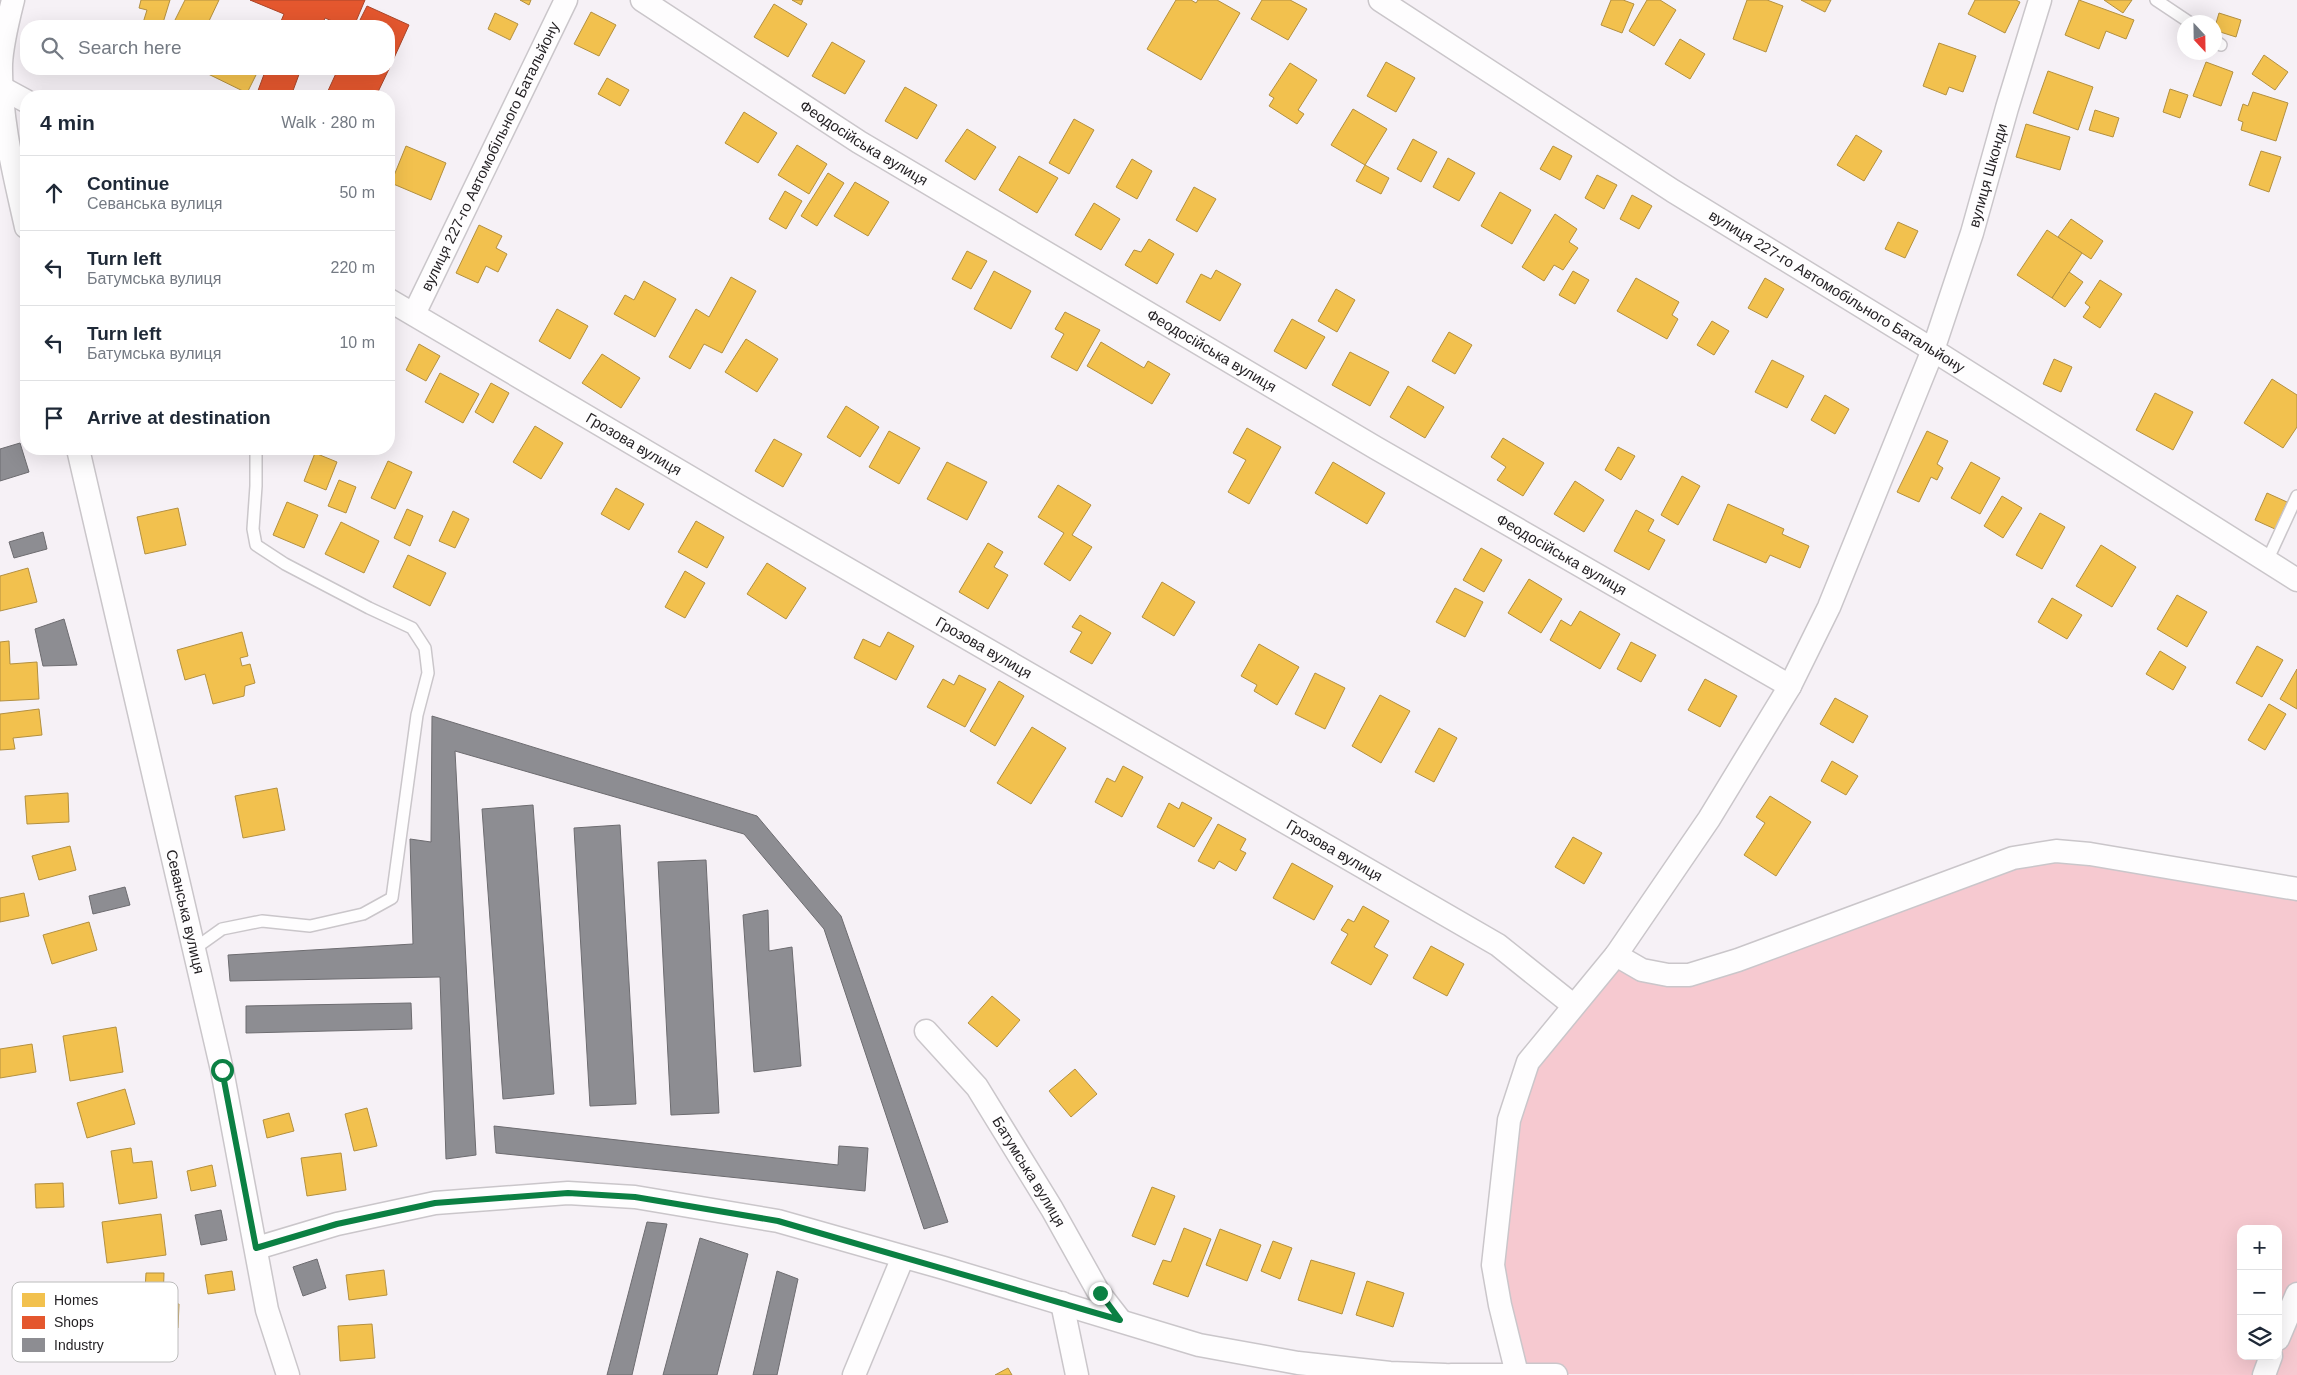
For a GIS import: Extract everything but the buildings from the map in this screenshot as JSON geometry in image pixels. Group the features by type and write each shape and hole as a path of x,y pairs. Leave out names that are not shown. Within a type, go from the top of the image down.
{"street":[{"path":"13,0 1,63 7,142 20,199"},
{"name":"вулиця 227-го Автомобільного Батальйону","path":"414,314 566,0"},
{"name":"Феодосійська вулиця","path":"642,0 867,147 1376,448 1790,686"},
{"name":"вулиця 227-го Автомобільного Батальйону","path":"1380,0 1673,191 1933,350 2297,580"},
{"name":"вулиця Шконди","path":"1518,1374 1500,1305 1494,1265 1509,1120 1528,1062 1616,955 1709,819 1790,686 1829,607 1933,350 1972,233 2040,0"},
{"path":"2,88 20,98"},
{"name":"Грозова вулиця","path":"395,303 742,508 1498,944 1573,1005"},
{"name":"Севанська вулиця","path":"79,455 222,1070 267,1310 288,1375"},
{"path":"1616,955 1642,970 1668,975 1689,975 1738,960 2012,858 2056,852 2090,854 2297,889"},
{"name":"Батумська вулиця","path":"926,1031 976,1087 1052,1209 1100,1293 1120,1320"},
{"path":"256,1248 337,1224 435,1203 568,1193 635,1197 778,1221 1120,1320 1199,1345 1298,1363 1390,1373 1445,1375"},
{"path":"854,1375 903,1257"},
{"path":"2282,1330 2297,1294"},
{"path":"1062,1303 1077,1375"},
{"path":"2264,1375 2270,1360"},
{"path":"1451,1375 1556,1375"}],"lane":[{"path":"2156,0 2178,15"},
{"path":"194,949 222,929 262,922 310,926 363,914 392,898 417,715 428,673 425,648 412,628 369,608 294,568 256,545 253,529 256,455"},
{"path":"2267,561 2297,496"}],"shaded area":[{"path":"2056,851 2297,889 2297,1375 1517,1374 1500,1305 1509,1120 1528,1062 1616,955 1668,975"}],"route":[{"path":"222,1070 256,1248 337,1224 435,1203 568,1193 635,1197 778,1221 1120,1320 1100,1293"}]}
